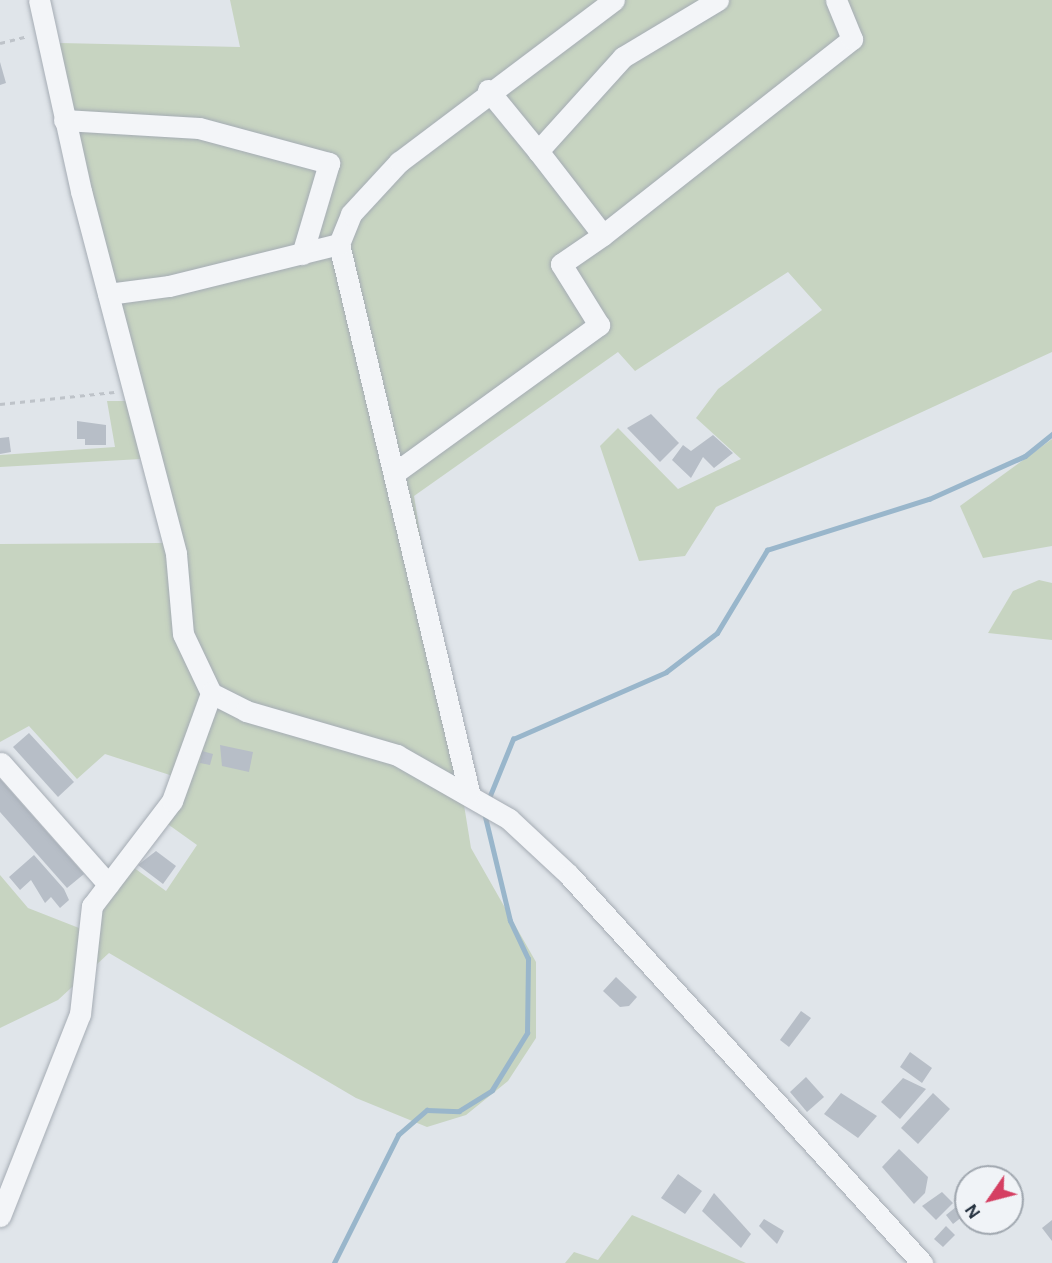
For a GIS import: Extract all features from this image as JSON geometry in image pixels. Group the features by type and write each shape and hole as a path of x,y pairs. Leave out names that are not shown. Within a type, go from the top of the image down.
{"street":[{"path":"39,0 64,120 176,554 183,634 211,693 246,710 397,755 468,792 509,819 569,875 922,1263"},
{"path":"468,792 396,472 339,244 351,214 399,162 488,90 614,0"},
{"path":"538,151 623,57 718,0"},
{"path":"396,472 599,325 561,264 603,235 852,39 836,0"},
{"path":"488,90 603,235"},
{"path":"64,120 199,128 329,163 302,254"},
{"path":"108,294 339,244"},
{"path":"0,1216 80,1014 87,918 108,884 172,801 211,693"},
{"path":"1,763 108,884"}],"path":[{"path":"0,43 45,31"},
{"path":"0,404 134,390"}],"green space":[{"path":"230,0 1052,0 1052,352 716,507 685,556 639,561 600,446 618,428 678,489 741,459 696,418 718,389 822,310 788,272 635,371 618,352 414,496 471,848 536,962 536,1038 508,1081 466,1115 427,1127 356,1098 109,953 58,1000 0,1028 0,875 28,908 79,928 119,857 166,891 197,845 155,815 176,777 105,754 77,779 29,726 0,742 0,544 163,543 141,459 0,467 0,455 115,447 107,401 126,401 42,54 60,43 240,47"},
{"path":"1052,439 1052,546 983,558 960,506"},
{"path":"1039,580 1052,583 1052,640 988,633 1013,591"},
{"path":"632,1215 746,1263 565,1263 574,1252 598,1260"}],"building":[{"path":"0,62 6,83 0,85"},
{"path":"651,414 679,443 660,462 627,428"},
{"path":"77,421 106,425 106,445 85,445 85,439 77,439"},
{"path":"713,435 733,453 714,468 703,457 691,478 672,460 683,445 691,451"},
{"path":"9,437 11,452 0,454 0,438"},
{"path":"29,733 74,782 58,797 13,747"},
{"path":"220,745 253,752 249,772 222,766"},
{"path":"202,751 213,754 210,765 200,763"},
{"path":"0,779 84,874 67,888 0,812"},
{"path":"156,851 176,866 163,884 138,865"},
{"path":"34,855 64,889 69,900 60,908 51,897 45,903 31,880 20,890 9,877"},
{"path":"616,977 637,997 629,1006 620,1007 603,991"},
{"path":"801,1011 811,1018 789,1047 780,1040"},
{"path":"910,1052 932,1068 922,1083 900,1067"},
{"path":"806,1077 824,1097 807,1112 790,1092"},
{"path":"903,1078 926,1089 900,1119 881,1102"},
{"path":"841,1093 877,1116 858,1138 824,1114"},
{"path":"933,1093 950,1109 918,1144 901,1128"},
{"path":"899,1149 928,1177 925,1193 914,1204 882,1167"},
{"path":"678,1174 702,1191 685,1214 661,1198"},
{"path":"942,1192 953,1203 936,1220 922,1206"},
{"path":"714,1193 751,1234 741,1248 702,1211"},
{"path":"954,1209 954,1223 953,1224 946,1215"},
{"path":"764,1219 784,1231 777,1244 759,1226"},
{"path":"1052,1220 1052,1241 1042,1228"},
{"path":"946,1226 955,1235 943,1247 934,1239"}],"waterway":[{"path":"489,798 513,739 666,672 717,633 767,550 929,499 1025,456 1052,434"},
{"path":"334,1263 398,1135 427,1110 459,1111 492,1090 527,1033 528,959 510,921 485,817"}]}
